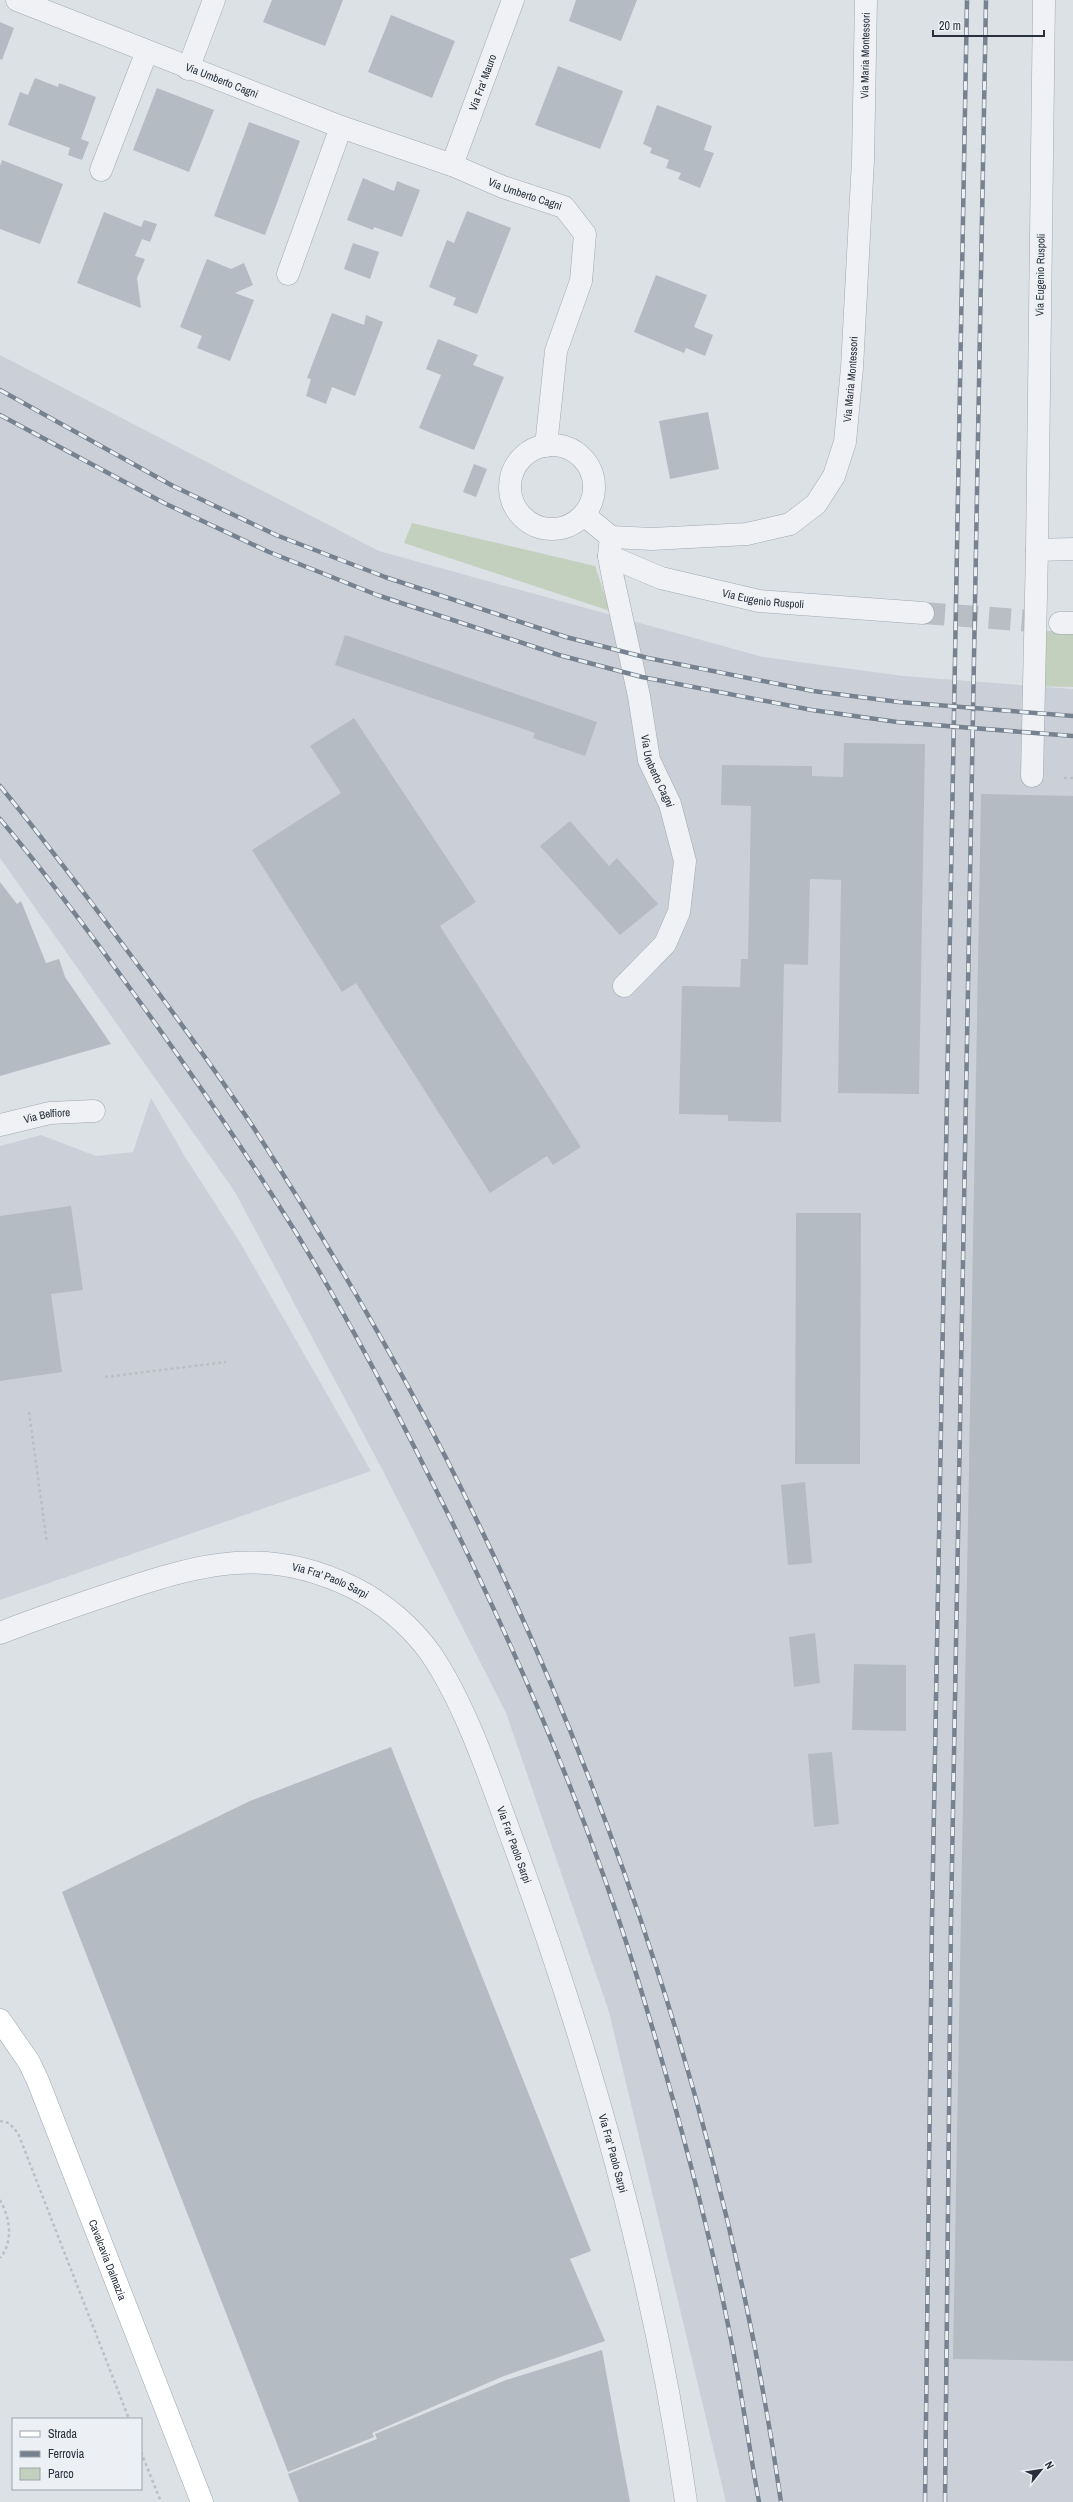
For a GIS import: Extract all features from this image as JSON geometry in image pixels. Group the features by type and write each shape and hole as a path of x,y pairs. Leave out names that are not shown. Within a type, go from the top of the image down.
{"main road":[{"name":"Cavalcavia Dalmazia","path":"1,2022 29,2062 38,2081 202,2502"}],"street":[{"name":"Via Umberto Cagni","path":"17,0 188,69 341,127 452,165 503,188 564,207 585,234 581,281 556,352 546,446"},
{"path":"188,69 214,0"},
{"name":"Via Fra' Mauro","path":"452,165 513,0"},
{"name":"Via Maria Montessori","path":"610,547 652,539 747,534 790,524 816,504 834,476 845,442 852,368 863,160 866,0"},
{"name":"Via Eugenio Ruspoli","path":"1032,776 1037,550 1044,0"},
{"path":"101,170 147,52"},
{"path":"288,274 341,127"},
{"path":"546,446 564,447 578,454 588,465 593,478 594,493 584,515 568,526 554,529 539,527 526,520 516,510 511,496 510,482 515,468 524,456 546,446"},
{"path":"584,515 610,547"},
{"name":"Via Umberto Cagni","path":"610,547 639,696 649,760 670,804 685,861 679,912 665,944 624,986"},
{"name":"Via Eugenio Ruspoli","path":"610,547 661,578 759,601 923,613"},
{"path":"1037,550 1073,549"},
{"name":"Via Belfiore","path":"0,1125 50,1112 94,1111"},
{"name":"Via Fra' Paolo Sarpi","path":"0,1633 171,1573 220,1564 259,1562 306,1569 354,1588 385,1608 420,1640 443,1674 470,1732 528,1884 575,2021 626,2206 652,2316 686,2502"}],"path":[{"path":"105,1377 226,1362"},
{"path":"29,1412 47,1544"},
{"path":"0,2120 9,2123 18,2133 129,2418"},
{"path":"0,2200 9,2224 7,2246 0,2258"},
{"path":"142,2454 161,2502"}],"shaded area":[{"path":"0,355 379,551 763,657 903,676 1073,689 1073,2502 726,2502 609,2012 506,1713 382,1469 235,1192 0,858"},
{"path":"151,1098 184,1155 241,1244 371,1471 0,1600 0,1146 41,1135 96,1156 133,1152"}],"green space":[{"path":"412,523 595,566 610,611 404,543"},
{"path":"1031,631 1073,631 1073,687 1027,686"}],"building":[{"path":"272,0 343,0 325,46 263,22"},
{"path":"576,0 637,0 621,41 569,21"},
{"path":"391,15 455,41 432,98 368,72"},
{"path":"0,22 14,28 2,60 0,59"},
{"path":"558,66 623,91 600,149 535,125"},
{"path":"35,78 58,87 59,83 96,97 81,139 89,142 82,160 68,155 70,148 8,125 20,92 28,95"},
{"path":"157,88 214,110 189,172 133,150"},
{"path":"657,105 712,126 704,150 714,153 700,188 678,179 681,173 666,168 669,160 650,153 652,148 643,144"},
{"path":"249,122 300,141 265,235 214,216"},
{"path":"2,160 63,184 40,244 0,229 0,166"},
{"path":"363,178 394,191 397,181 420,190 402,237 374,227 373,230 347,220"},
{"path":"467,211 511,228 477,314 453,305 456,298 429,287 447,240 454,243"},
{"path":"104,212 141,227 144,220 157,224 150,242 142,239 135,256 145,259 137,278 141,308 77,283"},
{"path":"353,243 379,252 370,279 344,269"},
{"path":"207,259 231,269 244,263 253,285 235,293 254,300 230,361 197,348 202,336 180,327"},
{"path":"656,275 707,295 694,327 713,335 705,356 686,348 684,353 634,332"},
{"path":"332,313 364,325 366,315 383,322 355,396 332,387 326,404 306,396 311,379 307,378"},
{"path":"438,339 478,355 473,365 504,377 474,450 419,428 441,375 426,369"},
{"path":"708,412 719,469 670,479 659,421"},
{"path":"474,464 487,469 476,497 463,492"},
{"path":"345,635 597,722 585,756 533,738 535,733 335,665"},
{"path":"354,718 476,902 440,926 581,1147 553,1165 547,1156 490,1193 356,983 342,992 252,850 341,793 310,746"},
{"path":"844,743 925,744 919,1094 838,1093 841,880 810,879 808,965 784,964 781,1122 728,1121 728,1115 679,1114 682,986 740,987 741,959 748,959 751,806 721,805 722,765 812,766 812,776 843,777"},
{"path":"981,794 1073,796 1073,2361 953,2359"},
{"path":"570,821 609,866 617,858 658,904 620,935 540,846"},
{"path":"0,882 17,904 21,901 46,963 59,959 65,977 111,1044 0,1076"},
{"path":"71,1206 83,1290 51,1294 62,1372 0,1381 0,1216"},
{"path":"796,1213 861,1213 860,1464 795,1464"},
{"path":"805,1482 812,1563 788,1565 781,1485"},
{"path":"815,1633 820,1683 794,1687 789,1637"},
{"path":"854,1664 906,1665 906,1731 852,1730"},
{"path":"391,1747 591,2251 570,2259 605,2341 504,2376 372,2433 374,2437 288,2472 62,1892 250,1801"},
{"path":"832,1752 839,1824 814,1827 808,1754"},
{"path":"602,2350 630,2502 299,2502 288,2474 377,2439 375,2434 506,2380"}],"tunnel":[{"path":"923,613 1060,623"}],"railway":[{"path":"925,2502 932,1920 967,0"},
{"path":"945,2502 951,1919 986,0"},
{"path":"0,390 173,486 276,535 385,577 566,637 648,658 813,691 899,702 1073,716"},
{"path":"0,415 164,503 269,552 377,595 559,655 642,677 812,710 897,722 1073,736"},
{"path":"0,786 52,851 135,961 213,1067 257,1133 307,1212 401,1373 445,1456 505,1580 560,1706 611,1835 656,1966 696,2098 730,2231 758,2366 781,2502"},
{"path":"0,819 70,907 158,1027 238,1142 314,1262 368,1357 464,1547 522,1671 574,1797 621,1925 669,2084 695,2180 718,2275 737,2372 759,2502"}]}
